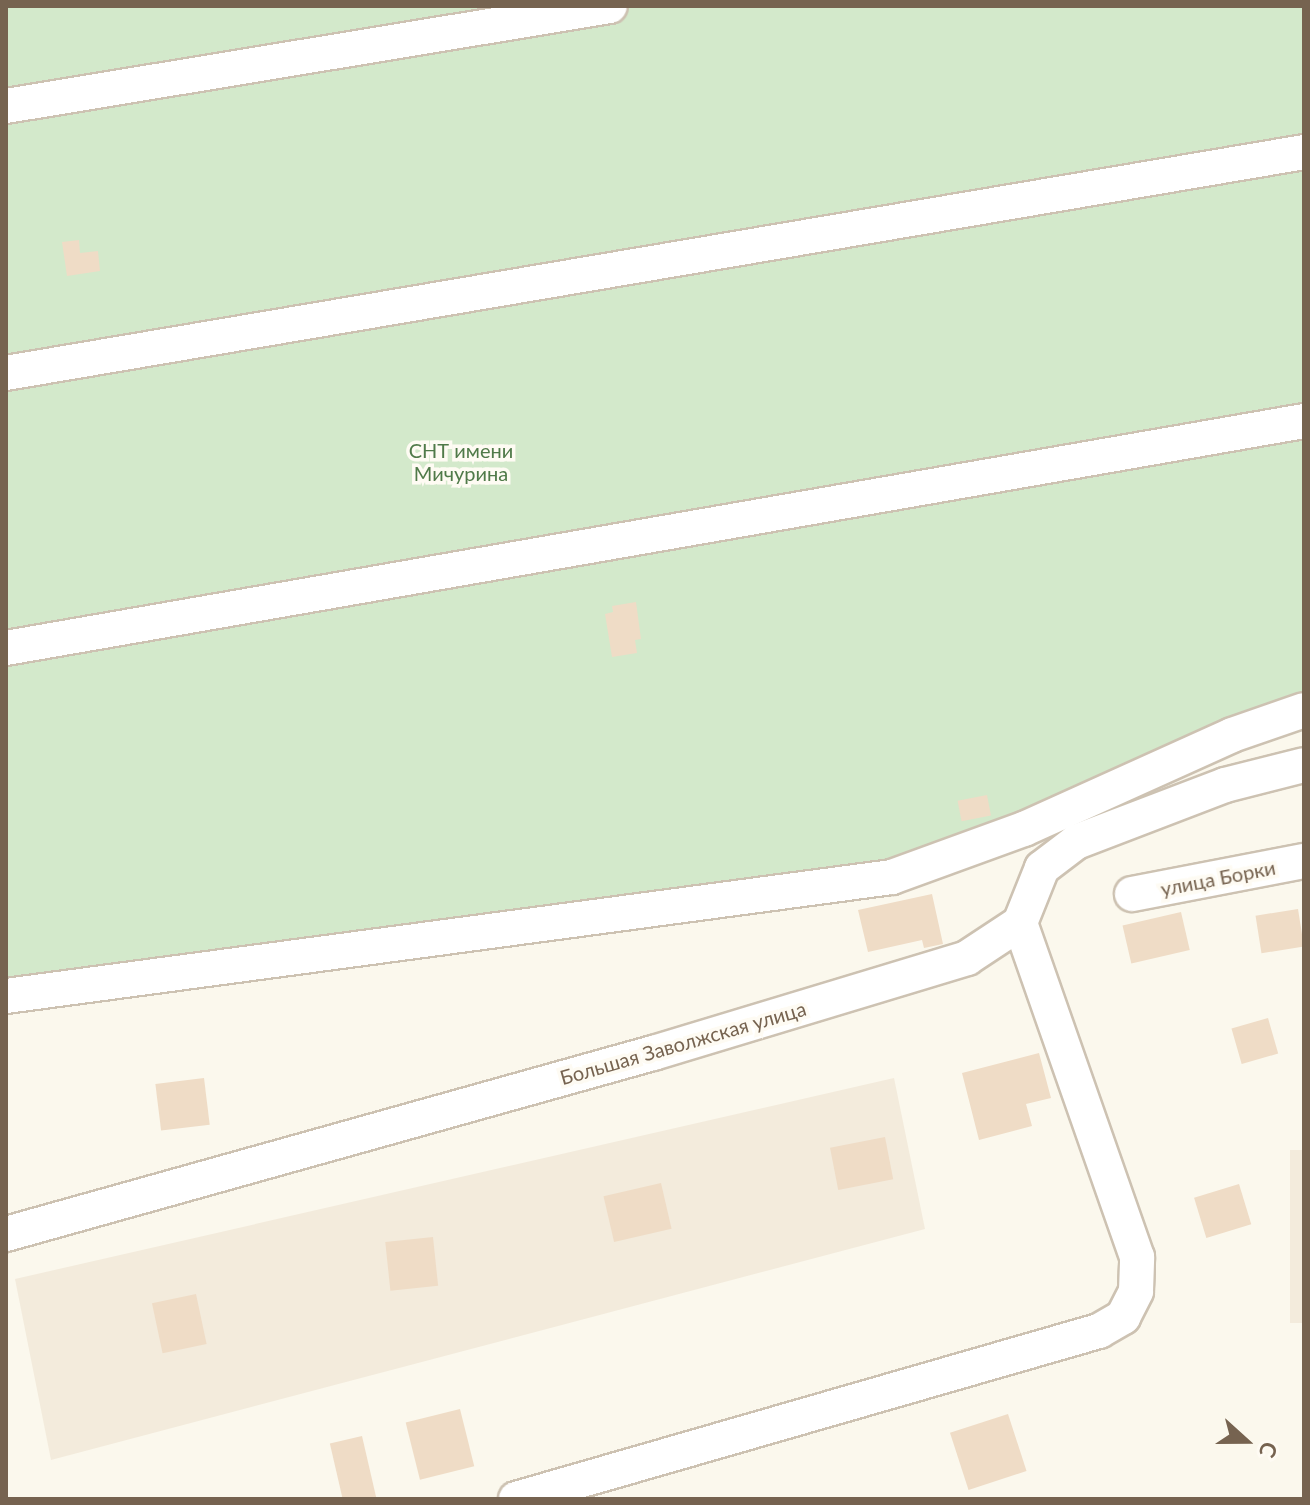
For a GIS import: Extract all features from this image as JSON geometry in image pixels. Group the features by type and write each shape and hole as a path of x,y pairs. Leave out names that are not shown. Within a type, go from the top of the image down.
{"street":[{"path":"6,106 610,6"},
{"path":"6,373 1304,152"},
{"path":"6,648 1304,421"},
{"path":"6,996 892,877 1024,829 1232,735 1304,710"},
{"path":"516,1499 1099,1331 1123,1317 1136,1291 1137,1257 1020,923 1042,868 1076,842 1225,785 1304,765"},
{"name":"улица Борки","path":"1132,894 1304,861"},
{"name":"Большая Заволжская улица","path":"6,1234 653,1053 967,958 1020,923"}],"shaded area":[{"path":"894,1078 925,1229 51,1460 15,1279"},
{"path":"1290,1150 1304,1150 1304,1323 1290,1323"}],"green space":[{"name":"СНТ имени Мичурина","path":"6,6 1304,6 1304,695 901,863 6,979"}],"building":[{"path":"79,240 80,253 98,251 100,271 67,276 62,242"},
{"path":"636,602 641,639 635,640 637,653 612,657 605,614 613,612 612,606"},
{"path":"987,795 991,816 962,821 958,801"},
{"path":"932,894 943,944 924,948 922,940 868,952 858,910"},
{"path":"1298,909 1304,947 1261,953 1256,916"},
{"path":"1181,912 1190,950 1131,963 1123,925"},
{"path":"1268,1018 1278,1054 1242,1064 1231,1028"},
{"path":"1039,1053 1051,1098 1026,1104 1032,1126 979,1140 962,1073"},
{"path":"204,1078 210,1125 161,1131 155,1084"},
{"path":"885,1137 893,1179 838,1190 830,1148"},
{"path":"661,1183 672,1229 614,1242 604,1196"},
{"path":"1239,1184 1251,1224 1206,1238 1194,1198"},
{"path":"433,1237 438,1286 390,1291 385,1242"},
{"path":"196,1294 207,1344 163,1353 152,1303"},
{"path":"460,1409 474,1466 420,1480 406,1423"},
{"path":"1008,1414 1027,1471 969,1490 950,1433"},
{"path":"362,1436 377,1499 343,1499 330,1443"}]}
